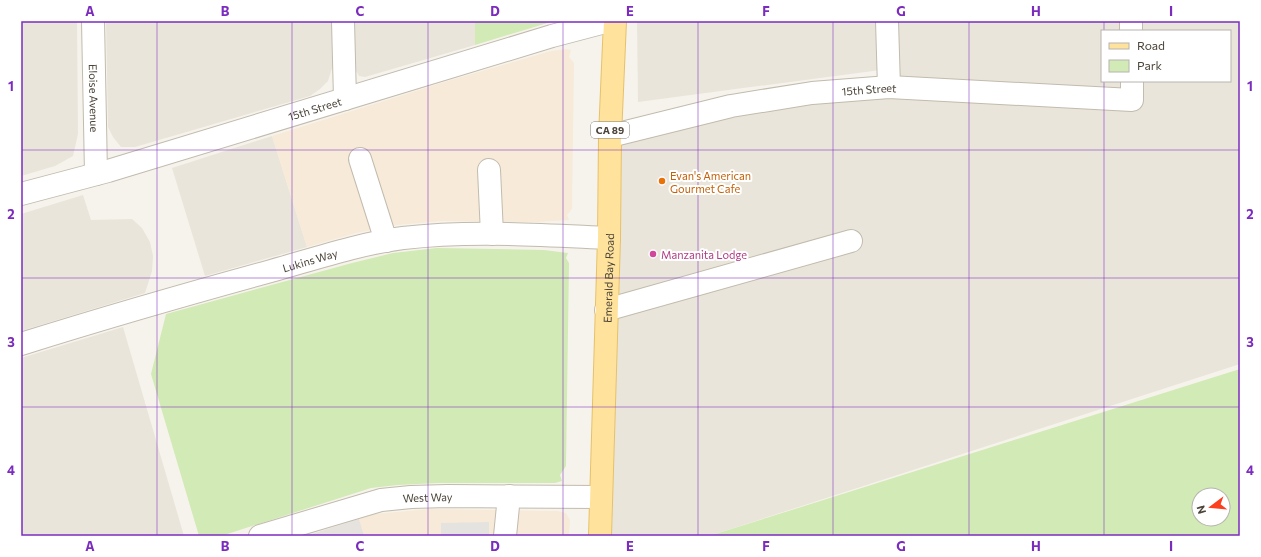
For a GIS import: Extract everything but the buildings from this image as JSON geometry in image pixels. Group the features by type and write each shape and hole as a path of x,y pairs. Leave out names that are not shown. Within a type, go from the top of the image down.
{"main road":[{"name":"Emerald Bay Road","path":"600,536 614,21"}],"street":[{"name":"Eloise Avenue","path":"94,21 96,174"},
{"path":"343,21 345,99"},
{"name":"15th Street","path":"21,194 96,174 552,36 609,21"},
{"path":"887,21 888,87"},
{"name":"15th Street","path":"610,136 731,106 812,94 888,87 1132,90"},
{"path":"360,159 386,241"},
{"path":"489,170 492,234"},
{"name":"Lukins Way","path":"21,344 157,302 361,246 402,238 438,235 492,234 609,238"},
{"path":"606,310 851,241"},
{"name":"West Way","path":"260,536 381,500 411,497 448,496 601,497"},
{"path":"505,536 509,496"}],"shaded area":[{"path":"21,21 77,21 78,134 73,156 55,166 21,176"},
{"path":"106,21 332,21 333,65 328,81 310,96 135,147 121,147 113,137 108,127"},
{"path":"354,21 475,21 475,45 365,77 359,76 355,69"},
{"path":"637,21 1240,21 1240,364 709,536 598,536 610,136 888,87 888,69 638,102"},
{"path":"566,49 571,50 569,57 574,63 572,209 567,215 569,220 537,222 442,221 397,225 356,233 307,247 272,136 451,80 551,51"},
{"path":"272,136 307,247 205,276 172,168"},
{"path":"83,195 91,220 132,219 142,228 150,242 153,256 152,271 145,293 21,331 21,214"},
{"path":"123,327 184,536 21,536 21,358"},
{"path":"429,509 557,511 566,513 570,520 569,536 364,536 359,519 375,514"},
{"path":"359,519 364,536 305,536"},
{"path":"489,522 489,536 441,536 441,523"}],"green space":[{"path":"475,21 554,21 475,45"},
{"path":"437,248 544,250 568,253 566,258 569,263 566,466 560,475 562,481 555,483 438,483 371,488 221,536 199,536 151,374 166,314 393,253"},
{"path":"1240,369 1240,536 709,536"}],"place":[{"name":"Evan's American Gourmet Cafe","path":"662,181"},
{"name":"Manzanita Lodge","path":"653,254"}]}
